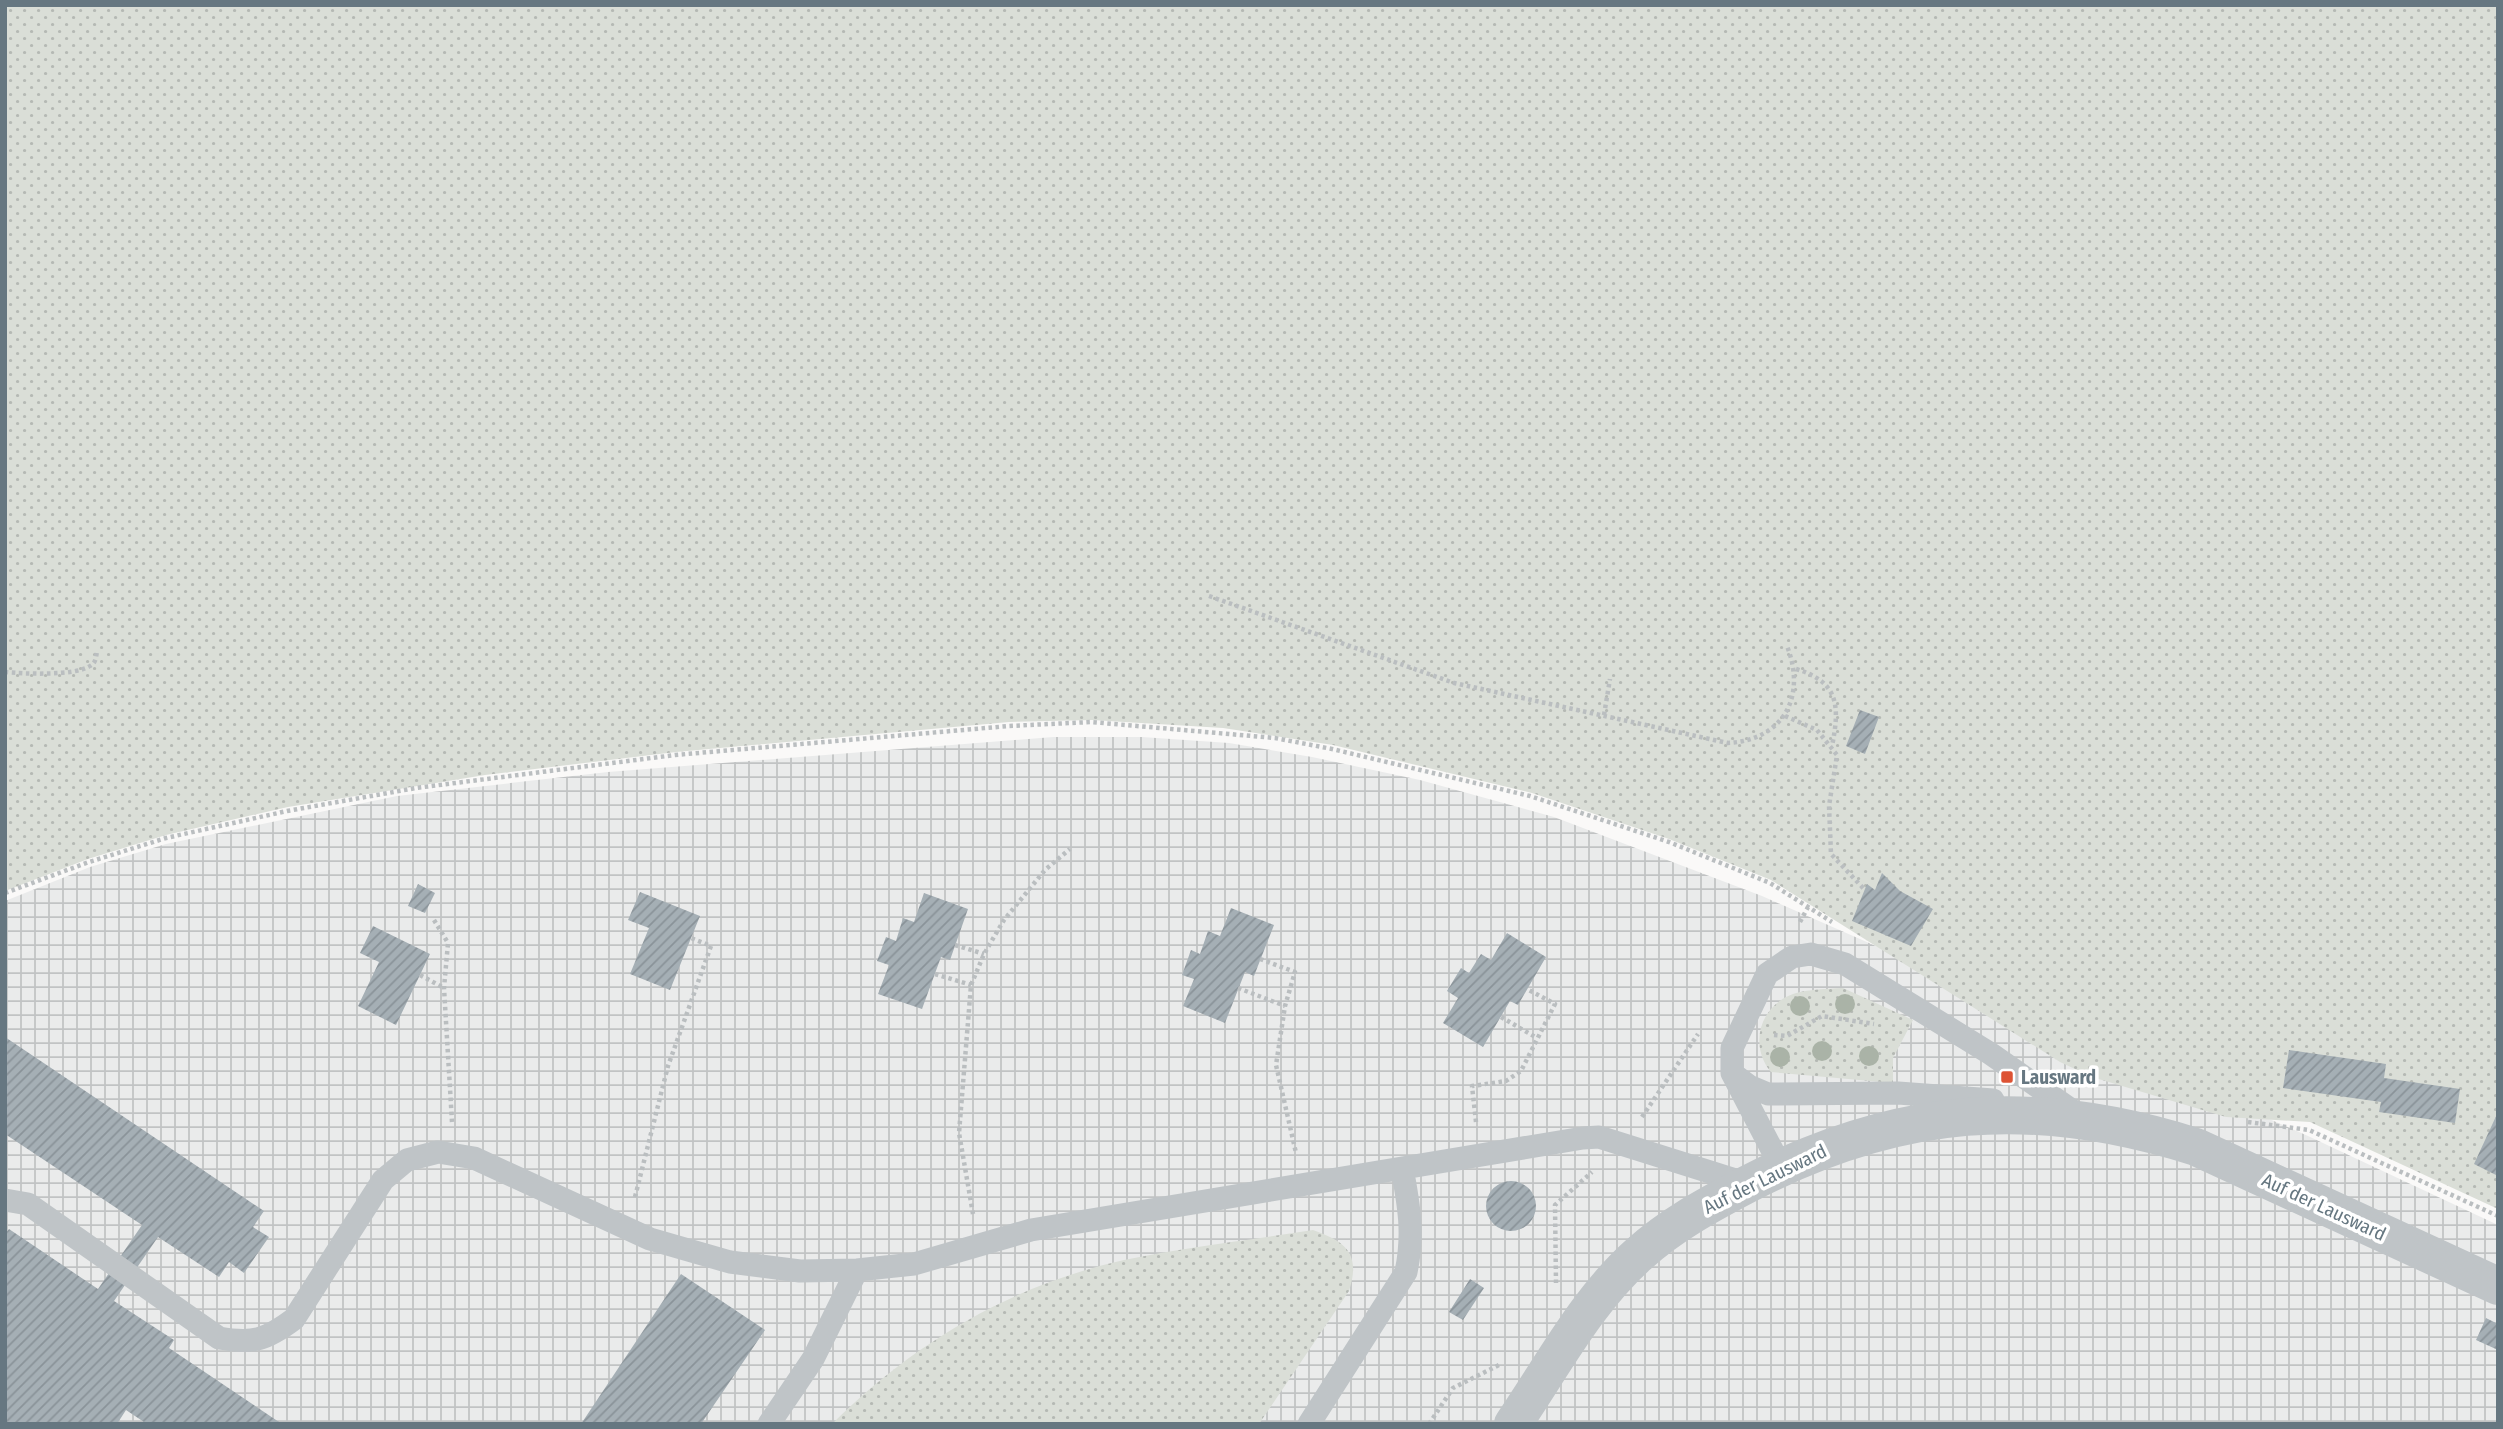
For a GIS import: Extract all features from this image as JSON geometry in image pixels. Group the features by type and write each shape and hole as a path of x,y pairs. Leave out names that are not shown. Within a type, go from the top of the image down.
{"street":[{"name":"Auf der Lausward","path":"1513,1424 1575,1332 1638,1254 1671,1228 1765,1175 1836,1143 1927,1121 1988,1114 2085,1120 2157,1135 2196,1147 2498,1286"}],"lane":[{"path":"1765,1175 1732,1073 1732,1048 1766,974 1791,957 1811,954 1845,964 2012,1068 2085,1120"},
{"path":"1732,1073 1749,1086 1768,1094 1898,1093 1991,1100 2085,1120"},
{"path":"5,1200 28,1204 219,1338 247,1343 274,1334 294,1319 383,1180 407,1160 438,1152 474,1158 650,1239 730,1262 800,1271 857,1270 914,1264 1031,1230 1480,1154 1599,1137 1765,1175"},
{"path":"1309,1424 1406,1272 1413,1243 1411,1212 1402,1168"},
{"path":"769,1424 813,1359 857,1270"}],"path":[{"path":"1209,596 1454,683 1728,743 1749,742 1785,716 1793,700 1796,669 1787,646"},
{"path":"5,672 76,670 90,667 97,652"},
{"path":"1796,669 1822,681 1834,696 1837,709 1832,746 1838,765 1829,806 1831,854 1864,889"},
{"path":"1604,715 1611,679"},
{"path":"1785,716 1816,730 1832,746"},
{"path":"5,893 89,862 166,838 287,811 416,788 675,755 1009,726 1091,722 1275,738 1419,768 1530,796 1669,842 1770,883 1843,929"},
{"path":"979,1245 958,1133 971,985 984,954 1004,920 1037,880 1070,849"},
{"path":"434,919 449,943 444,988 453,1154"},
{"path":"628,1229 668,1066 712,946 691,938"},
{"path":"955,945 984,954"},
{"path":"1260,959 1295,972 1285,1006 1276,1065 1295,1136 1300,1185"},
{"path":"935,974 971,985"},
{"path":"420,975 444,988"},
{"path":"1238,988 1285,1006"},
{"path":"1480,1154 1472,1086 1506,1081 1521,1071 1555,1004 1527,989"},
{"path":"1744,1022 1776,1036 1787,1036 1822,1016 1872,1023 1881,1028"},
{"path":"1501,1017 1537,1038"},
{"path":"2244,1122 2309,1130 2498,1216"}],"shaded area":[{"path":"5,5 2498,5 2498,1209 2310,1122 2226,1117 2092,1077 2060,1062 1771,880 1669,839 1532,793 1333,745 1223,728 1092,720 1009,722 676,752 485,775 288,807 166,835 88,859 5,891"},
{"path":"1053,737 1142,737 1229,743 1420,780 1554,817 1762,896 2308,1136 2498,1225 2498,1424 5,1424 5,901 90,867 166,844 397,796 608,772"},
{"path":"1843,988 1913,1020 1893,1058 1893,1083 1771,1072 1760,1051 1759,1039 1765,1017 1772,1008 1793,994"},
{"path":"1313,1230 1334,1239 1348,1251 1353,1267 1349,1291 1259,1424 832,1424 863,1395 930,1343 966,1321 1043,1285 1124,1260"}],"building":[{"path":"1860,710 1879,717 1865,754 1846,746"},
{"path":"1882,873 1900,891 1933,909 1911,946 1852,921 1867,884 1875,890"},
{"path":"418,884 435,893 425,913 408,906"},
{"path":"640,892 700,916 670,990 630,974 649,928 628,920"},
{"path":"924,893 968,909 950,960 941,957 922,1009 878,994 889,965 877,961 886,937 896,941 903,918 914,922"},
{"path":"1231,908 1274,925 1254,976 1245,972 1225,1023 1183,1006 1194,979 1182,975 1191,950 1200,954 1208,931 1220,936"},
{"path":"373,926 430,954 396,1025 358,1006 379,962 360,953"},
{"path":"1507,933 1546,957 1518,1005 1510,1001 1483,1047 1443,1023 1458,998 1447,991 1461,968 1469,973 1481,954 1491,960"},
{"path":"5,1037 264,1211 253,1227 269,1237 244,1273 229,1262 219,1277 158,1237 114,1301 174,1340 169,1348 282,1424 147,1424 126,1410 117,1424 5,1424 5,1234 9,1229 98,1289 142,1225 5,1134"},
{"path":"2289,1050 2386,1064 2384,1078 2460,1089 2455,1123 2379,1112 2381,1102 2283,1088"},
{"path":"2498,1112 2498,1176 2474,1164"},
{"path":"1511,1181 1529,1188 1536,1206 1529,1224 1511,1231 1493,1224 1486,1206 1493,1188"},
{"path":"681,1274 765,1330 701,1424 581,1424"},
{"path":"1470,1279 1484,1288 1463,1320 1449,1312"},
{"path":"2486,1318 2498,1324 2498,1350 2476,1340"}],"place":[{"name":"Lausward","path":"2007,1077"}]}
